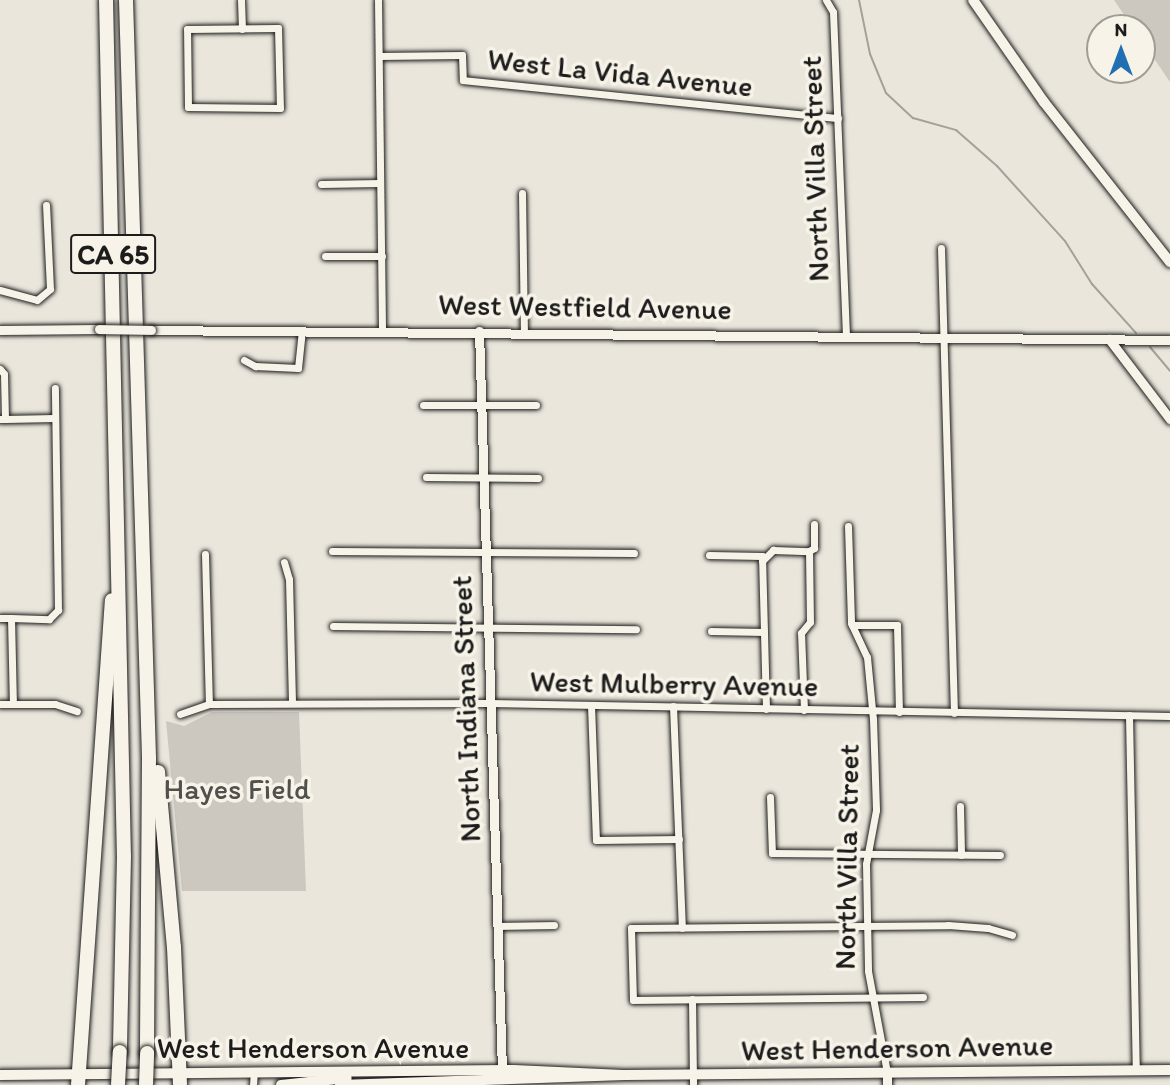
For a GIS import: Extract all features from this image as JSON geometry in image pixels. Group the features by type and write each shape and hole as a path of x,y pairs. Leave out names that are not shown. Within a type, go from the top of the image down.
{"highway":[{"name":"CA 65","path":"106,0 119,508 124,856 118,1085"},
{"name":"CA 65","path":"126,0 151,867 146,1085"},
{"path":"78,1080 119,508"},
{"path":"144,610 172,915 180,1079"}],"main road":[{"path":"973,0 1044,102 1170,262"},
{"name":"West Henderson Avenue","path":"341,1085 625,1075 693,1080 887,1073 1170,1070"},
{"name":"West Henderson Avenue","path":"0,1075 78,1080 180,1079 254,1071 436,1071 502,1079"},
{"path":"281,1085 344,1079 359,1071"},
{"path":"389,1083 398,1076 436,1071"}],"street":[{"path":"241,0 242,29"},
{"path":"378,0 382,331"},
{"name":"North Villa Street","path":"828,1 838,118 846,335"},
{"path":"278,28 280,108 188,107 187,29 242,29 278,28"},
{"name":"West La Vida Avenue","path":"379,56 462,55 463,80 838,118"},
{"path":"321,184 380,183"},
{"path":"522,193 524,331"},
{"path":"0,290 37,300 50,289 46,205"},
{"path":"941,247 954,713"},
{"path":"325,256 382,256"},
{"name":"West Westfield Avenue","path":"0,330 524,331 1170,340"},
{"path":"244,360 255,366 298,368 302,330"},
{"name":"North Indiana Street","path":"479,331 502,1079"},
{"path":"1109,339 1170,419"},
{"path":"0,369 4,374 2,419 54,418"},
{"path":"0,618 49,619 58,610 55,388"},
{"path":"423,405 536,405"},
{"path":"426,478 538,478"},
{"path":"709,555 762,558 773,550 809,551 814,548 814,524"},
{"path":"848,526 852,625 897,625 899,712"},
{"path":"332,551 634,553"},
{"path":"803,710 801,633 810,622 809,551"},
{"path":"205,554 209,704"},
{"path":"762,558 766,709"},
{"path":"284,562 289,579 292,703"},
{"path":"11,618 13,704"},
{"name":"North Villa Street","path":"852,625 867,657 876,810 867,854 867,927 872,998 887,1085"},
{"path":"333,626 636,629"},
{"path":"711,631 764,632"},
{"name":"West Mulberry Avenue","path":"180,714 209,704 490,703 1170,716"},
{"path":"0,704 55,704 77,711"},
{"path":"591,705 596,840 679,839"},
{"path":"673,706 682,928"},
{"path":"1129,716 1136,1070"},
{"path":"770,797 772,853 1000,855"},
{"path":"960,806 961,855"},
{"path":"498,926 554,925"},
{"path":"923,997 633,1000 631,928 967,925 1012,935"},
{"path":"692,999 693,1080"},
{"path":"253,1085 254,1071"}],"green space":[{"path":"1114,0 1170,0 1170,82 1156,62 1156,14 1124,14"},
{"name":"Hayes Field","path":"212,712 299,712 306,891 182,891 166,721 184,726"}],"waterway":[{"path":"859,0 870,54 886,93 913,118 956,130 997,166 1065,241 1092,284 1136,333"},
{"path":"1150,347 1170,371"}]}
